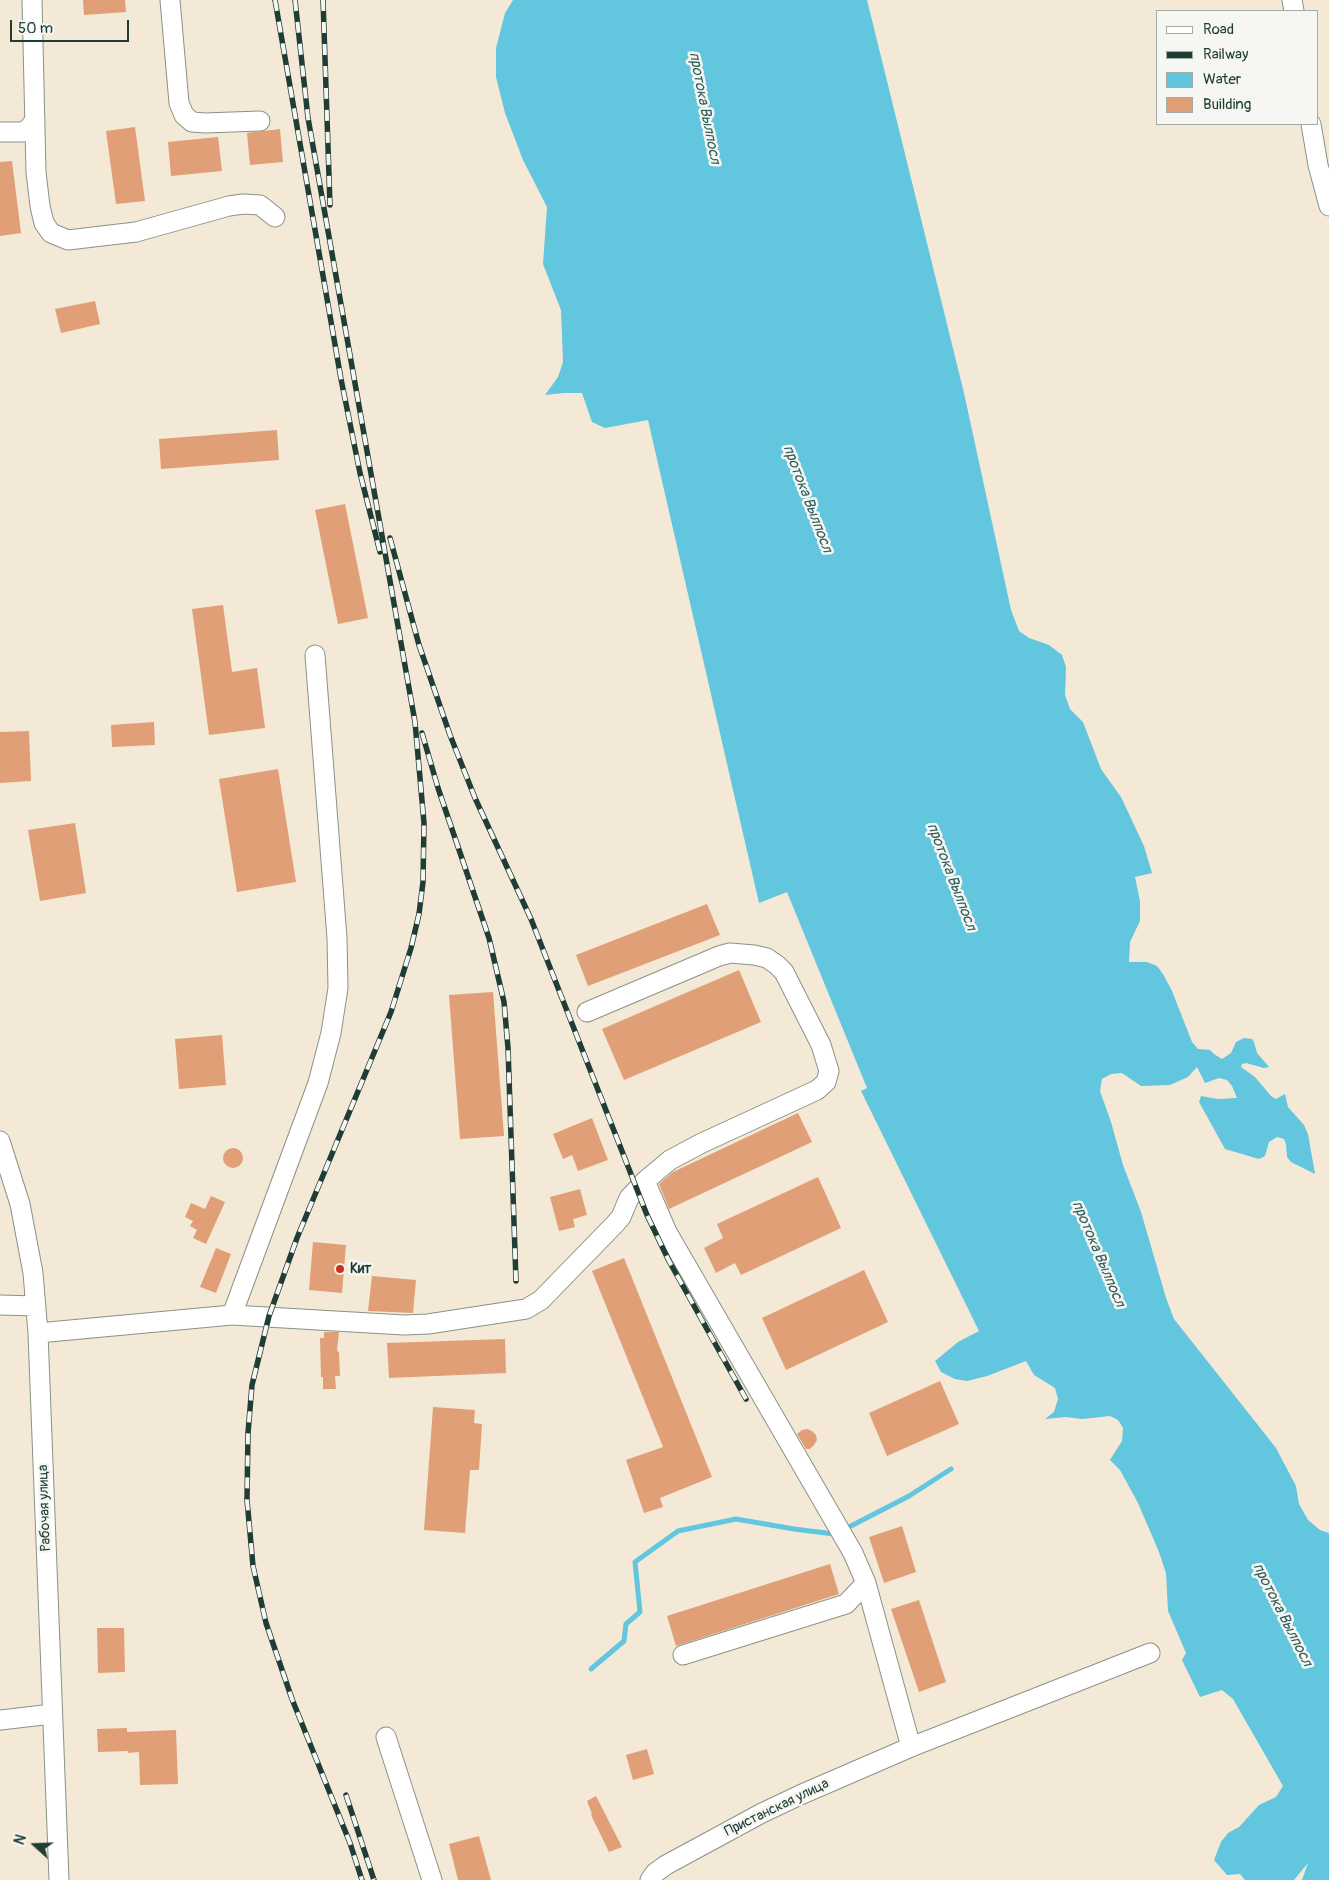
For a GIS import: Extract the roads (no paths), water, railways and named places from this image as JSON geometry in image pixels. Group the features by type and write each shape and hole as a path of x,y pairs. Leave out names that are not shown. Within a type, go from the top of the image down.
{"street":[{"path":"32,0 36,172 44,223 51,233 68,240 136,232 229,206 243,204 260,205 275,217"},
{"path":"170,0 179,103 184,116 192,122 205,124 260,121"},
{"path":"0,132 23,132 35,120"},
{"path":"1311,125 1318,165 1329,206"},
{"path":"232,1315 318,1083 331,1033 338,988 337,938 315,655"},
{"path":"38,1333 232,1315 404,1325 428,1324 526,1309 541,1300 615,1224 621,1217 629,1198 645,1181 670,1160 702,1142 817,1090 826,1082 829,1071 826,1058 784,972 767,958 730,952 587,1012"},
{"name":"Рабочая улица","path":"0,1141 20,1204 33,1273 36,1306 59,1880"},
{"path":"645,1181 668,1232 853,1553 866,1583 911,1746"},
{"path":"0,1305 36,1306"},
{"path":"683,1655 846,1604 866,1583"},
{"name":"Пристанская улица","path":"650,1880 666,1865 762,1813 800,1795 911,1746 1150,1653"},
{"path":"0,1720 52,1714"},
{"path":"386,1737 432,1880"}],"water":[{"name":"протока Вылпосл","path":"513,0 867,0 964,393 1011,610 1019,631 1029,638 1049,645 1062,655 1066,667 1065,695 1070,709 1083,722 1101,769 1121,797 1144,846 1152,873 1135,877 1140,901 1140,921 1130,942 1129,962 1147,962 1157,966 1172,991 1192,1042 1198,1049 1210,1050 1222,1059 1231,1053 1236,1042 1244,1038 1252,1039 1257,1053 1269,1067 1264,1068 1246,1063 1242,1064 1241,1067 1255,1077 1271,1096 1276,1099 1285,1094 1288,1107 1304,1125 1308,1134 1315,1174 1291,1162 1287,1157 1284,1139 1277,1137 1269,1142 1265,1156 1259,1159 1225,1149 1199,1102 1201,1096 1218,1099 1237,1098 1227,1080 1219,1078 1205,1083 1197,1067 1188,1077 1170,1085 1141,1086 1122,1073 1111,1074 1102,1079 1100,1091 1123,1165 1141,1212 1174,1319 1276,1448 1296,1486 1299,1504 1308,1520 1320,1530 1329,1533 1329,1880 1302,1880 1308,1863 1294,1880 1245,1880 1240,1874 1227,1875 1214,1860 1221,1842 1228,1833 1239,1827 1259,1805 1276,1797 1283,1786 1233,1699 1222,1690 1200,1697 1182,1660 1186,1653 1168,1611 1166,1573 1159,1552 1138,1503 1120,1470 1110,1460 1122,1441 1123,1428 1118,1420 1110,1416 1082,1419 1066,1417 1045,1419 1054,1412 1058,1399 1055,1388 1034,1375 1026,1361 987,1376 967,1381 955,1379 941,1372 935,1361 958,1342 979,1331 861,1091 867,1088 787,892 759,903 648,420 605,428 592,422 582,393 545,395 558,377 563,362 561,310 543,264 547,207 523,160 505,113 496,77 496,48 505,13"}],"waterway":[{"path":"847,1528 909,1496 951,1469"},
{"path":"591,1669 624,1641 626,1624 640,1612 635,1562 678,1531 736,1519 834,1534"}],"railway":[{"path":"275,0 341,379 360,473 380,552"},
{"path":"295,0 308,118 415,722 424,823 423,882 419,914 411,948 391,1012 297,1238 269,1316 252,1385 248,1433 247,1500 253,1566 266,1623 292,1699 350,1843 362,1880"},
{"path":"323,0 330,205"},
{"path":"390,538 419,645 450,735 475,798 531,919 647,1215 669,1261 746,1399"},
{"path":"422,733 438,788 489,938 504,1002 508,1048 516,1281"},
{"path":"346,1795 374,1880"}],"place":[{"name":"Кит","path":"340,1269"}]}
